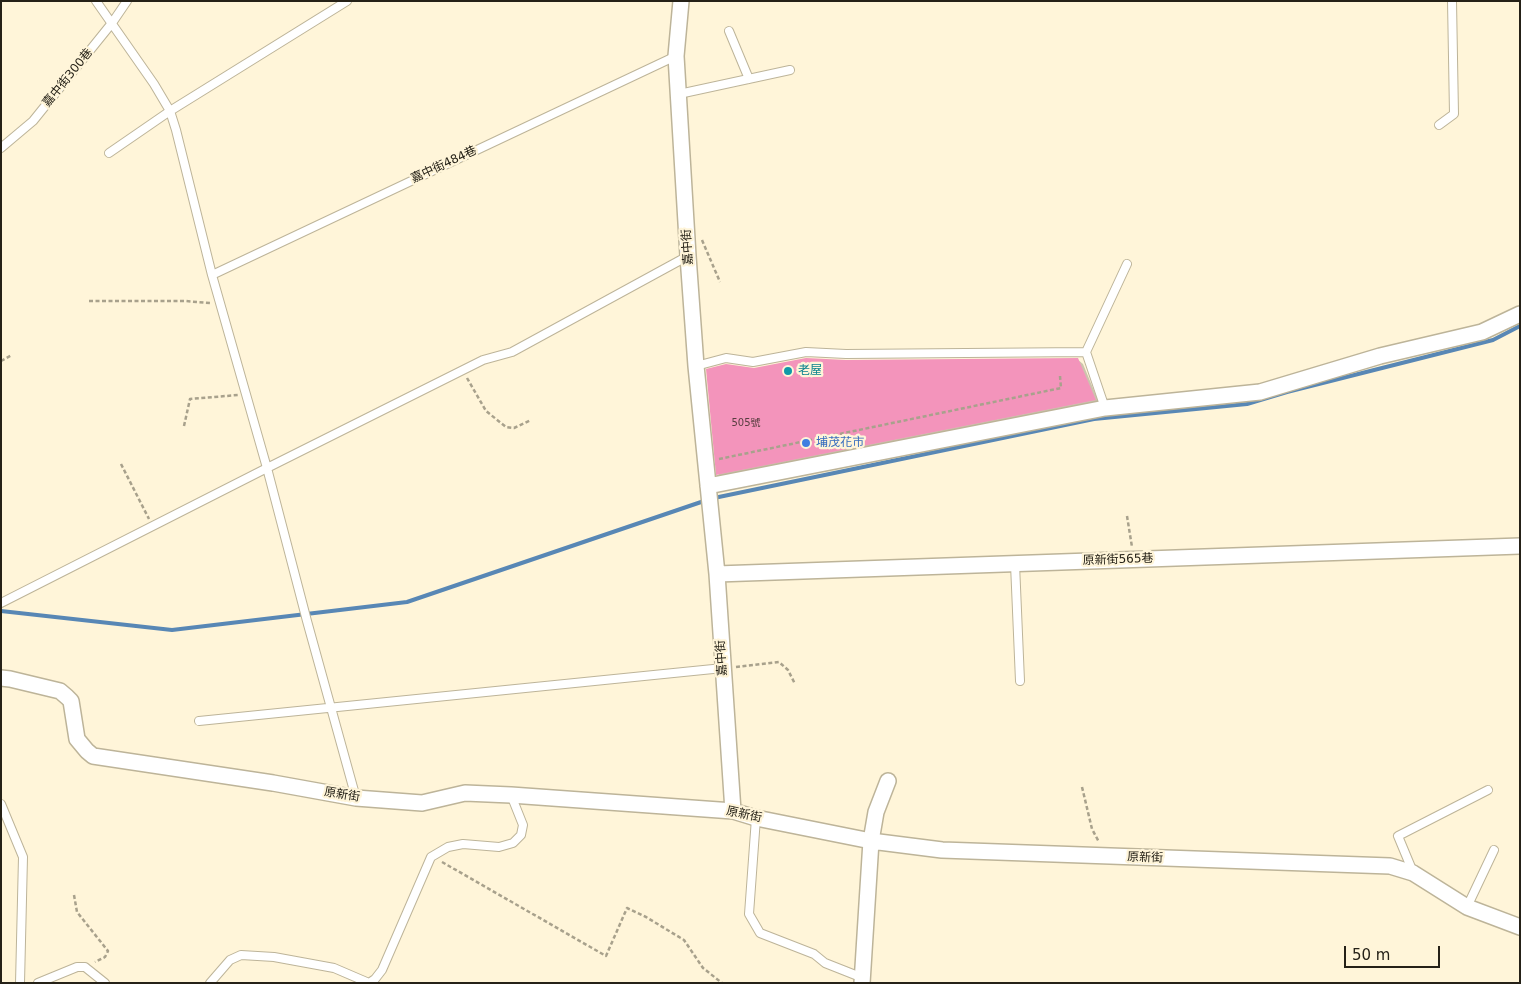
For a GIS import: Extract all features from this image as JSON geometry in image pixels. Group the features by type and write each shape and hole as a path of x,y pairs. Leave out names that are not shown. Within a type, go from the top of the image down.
{"street":[{"name":"嘉中街","path":"681,1 676,56 688,256 696,366 717,574 733,811"},
{"path":"709,495 1104,408 1260,392 1380,356 1482,332 1520,314"},
{"name":"原新街565巷","path":"717,574 1520,546"},
{"name":"原新街","path":"1,678 60,691 71,701 77,740 87,752 94,756 273,783 356,798 422,803 465,793 733,811 756,818 871,841 942,850 1390,866 1413,873 1467,907 1520,927"},
{"path":"862,980 871,841 876,812 888,781"}],"lane":[{"path":"96,1 170,111 212,275 268,468 307,621 356,798"},
{"name":"嘉中街300巷","path":"1,148 33,121 112,23 127,1"},
{"path":"108,153 170,111 347,1"},
{"path":"1439,125 1454,114 1452,1"},
{"path":"729,31 749,79"},
{"name":"嘉中街484巷","path":"212,275 676,56"},
{"path":"678,94 790,70"},
{"path":"1,603 483,360 512,352 688,256"},
{"path":"1104,408 1086,352 1127,264"},
{"path":"696,366 726,358 753,362 806,352 846,354 1086,352"},
{"path":"1015,564 1020,681"},
{"path":"199,721 723,668"},
{"path":"1413,873 1398,836 1488,790"},
{"path":"210,983 230,960 241,955 274,957 334,968 369,983 382,970 432,857 448,847 463,844 499,848 513,843 522,835 523,825 511,795"},
{"path":"1,804 23,857 20,983"},
{"path":"756,818 749,914 760,933 814,954 825,964 862,980"},
{"path":"1467,907 1494,850"},
{"path":"38,983 78,967 84,967 105,983"}],"path":[{"path":"698,233 720,282"},
{"path":"90,301 185,301 221,304"},
{"path":"1,361 12,355"},
{"path":"463,370 486,412 506,427 514,428 531,420"},
{"path":"705,462 1061,388 1060,376"},
{"path":"184,426 190,399 247,395"},
{"path":"121,464 153,526"},
{"path":"1127,516 1134,559"},
{"path":"723,668 780,662 788,670 795,684"},
{"path":"1082,787 1092,829 1106,857"},
{"path":"432,857 460,871 544,922 606,956 627,908 684,940 703,968 722,983"},
{"path":"74,895 77,912 108,951 106,956 84,967"}],"building":[{"name":"埔茂花市","path":"806,358 846,360 1078,358 1096,400 716,475 706,369 726,364 754,368"}],"waterway":[{"path":"714,498 1094,419 1247,404 1287,392 1493,340 1520,326"},
{"path":"1,611 172,630 407,602 707,500"}],"place":[{"name":"老屋","path":"788,371"},
{"name":"埔茂花市","path":"806,443"}]}
